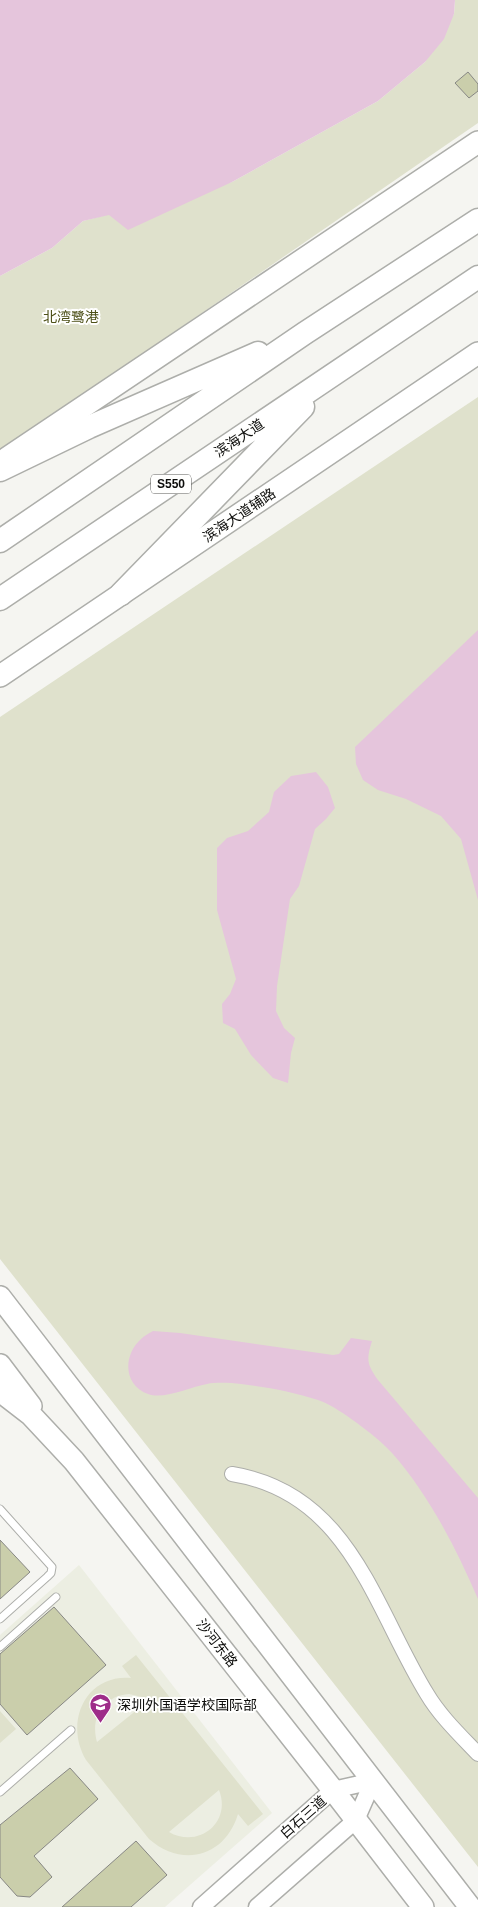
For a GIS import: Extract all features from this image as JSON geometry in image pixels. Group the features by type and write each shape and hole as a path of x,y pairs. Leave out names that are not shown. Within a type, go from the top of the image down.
{"highway":[{"path":"0,541 305,333 478,220"},
{"name":"滨海大道","path":"0,599 478,277"},
{"path":"0,470 81,431 305,333"},
{"path":"121,594 263,447 342,369"}],"main road":[{"path":"0,463 478,142"},
{"name":"滨海大道辅路","path":"0,676 478,353"},
{"path":"0,1296 470,1907"},
{"path":"0,1311 27,1345 86,1409"},
{"path":"0,1365 74,1461"},
{"name":"沙河东路","path":"0,1391 31,1415 74,1461 423,1907"}],"street":[{"path":"232,1474 251,1477 284,1491 332,1529 372,1586 398,1641 434,1706 478,1754"},
{"name":"白石三道","path":"201,1907 333,1790 373,1781"},
{"path":"257,1907 356,1820 373,1781"}],"lane":[{"path":"0,1509 52,1567 51,1573 47,1578 0,1619"},
{"path":"0,1647 56,1597"},
{"path":"0,1792 72,1730"}],"shaded area":[{"path":"0,0 455,0 454,14 444,39 425,62 378,101 232,182 128,230 109,215 83,221 52,248 0,276"},
{"path":"478,630 478,900 461,839 441,816 406,799 378,790 363,780 356,764 355,747"},
{"path":"316,772 328,787 335,808 315,829 299,886 290,899 277,986 276,1011 284,1028 295,1038 291,1053 288,1083 273,1078 251,1055 235,1029 223,1023 222,1004 230,994 236,979 217,910 217,848 227,838 248,831 269,812 274,792 291,776"},
{"path":"153,1331 180,1333 333,1355 339,1354 351,1338 372,1341 369,1362 378,1380 478,1498 478,1599 451,1541 430,1504 392,1453 375,1437 339,1410 318,1400 280,1390 220,1383 207,1384 169,1394 148,1394 134,1384 128,1369 131,1353 135,1346 142,1338"},
{"name":"深圳外国语学校国际部","path":"79,1565 272,1813 165,1907 0,1907 0,1635"}],"green space":[{"name":"北湾鹭港","path":"455,0 478,0 478,123 0,452 0,276 52,248 83,221 232,182 378,101 425,62 454,14"},
{"path":"478,397 478,1867 0,1259 0,717"},
{"path":"136,1655 263,1814 248,1826 238,1814 232,1829 223,1840 201,1854 175,1853 162,1848 149,1839 86,1760 80,1746 77,1731 78,1717 83,1704 91,1692 101,1684 115,1679 131,1678 122,1666","holes":["129,1694 142,1697 148,1701 97,1742 95,1725 101,1710 112,1699","219,1790 222,1802 221,1813 217,1822 210,1830 201,1835 191,1837 169,1832"]},
{"path":"0,1711 16,1729 0,1743"}],"building":[{"path":"468,72 478,84 478,91 469,98 455,83"},
{"path":"0,1540 30,1572 0,1599"},
{"path":"54,1607 106,1665 27,1735 0,1704 0,1654"},
{"path":"70,1768 98,1799 34,1856 52,1877 30,1897 17,1896 0,1877 0,1825"},
{"path":"136,1841 167,1875 131,1907 62,1907"}],"place":[{"name":"深圳外国语学校国际部","path":"101,1724"}]}
